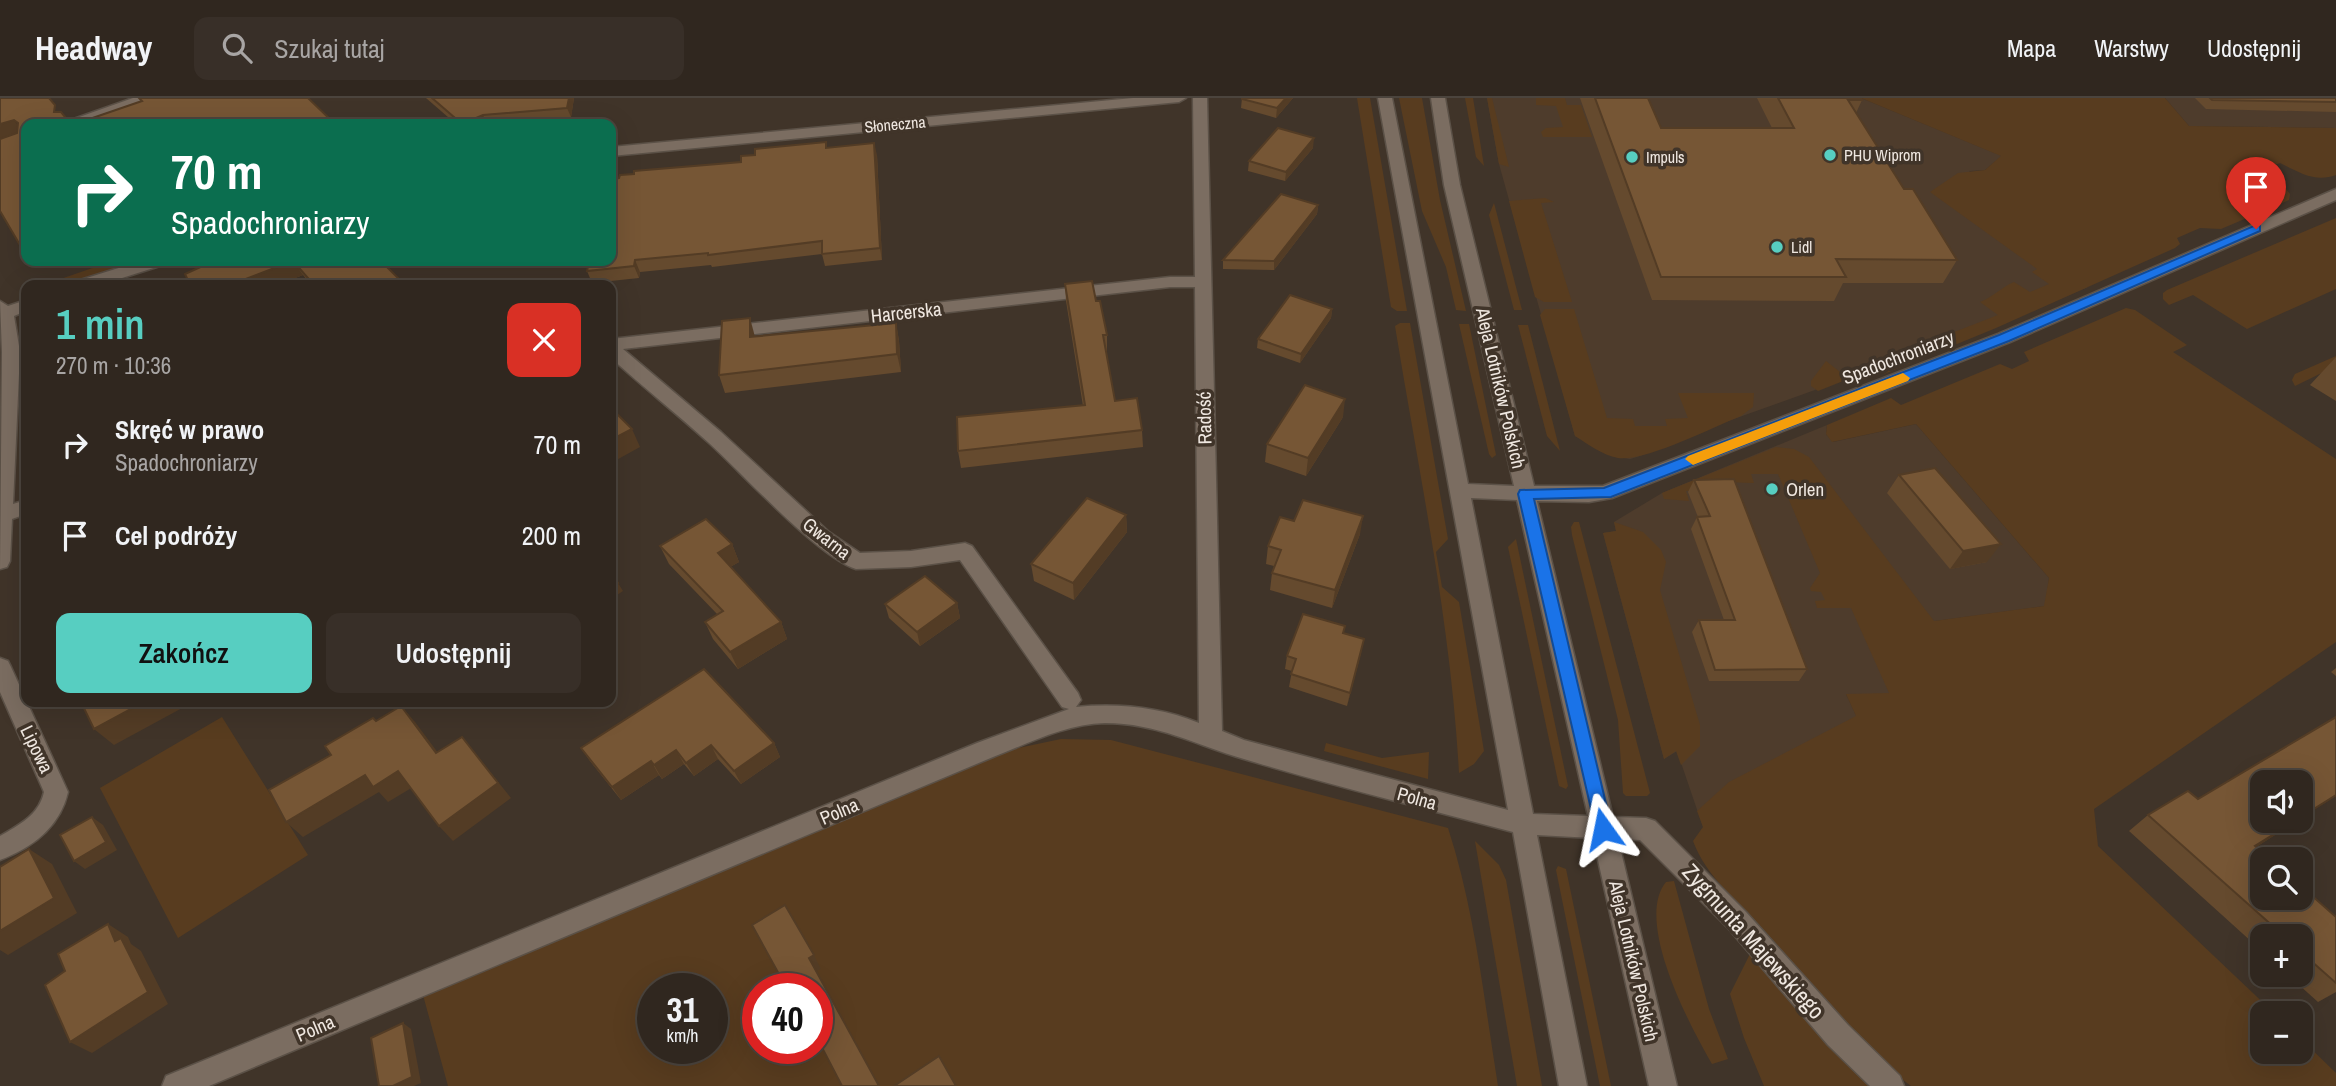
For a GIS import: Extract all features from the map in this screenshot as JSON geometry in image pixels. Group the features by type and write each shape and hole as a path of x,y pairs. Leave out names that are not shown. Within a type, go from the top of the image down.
{"street":[{"path":"87,119 147,98"},
{"name":"Słoneczna","path":"616,152 1179,98"},
{"name":"Radość","path":"1200,98 1211,737"},
{"path":"1385,98 1573,1086"},
{"name":"Aleja Lotników Polskich","path":"1438,98 1455,198 1663,1086"},
{"name":"Spadochroniarzy","path":"1461,491 1525,494 1605,493 2004,338 2336,194"},
{"path":"98,280 142,266"},
{"name":"Harcerska","path":"616,346 1170,282 1202,282"},
{"path":"0,561 4,414 11,342 2,309 21,307"},
{"name":"Gwarna","path":"616,351 822,537 856,561 911,559 965,551 1070,701"},
{"path":"3,514 21,509"},
{"name":"Lipowa","path":"0,667 56,792 55,803 47,818 0,849"},
{"name":"Polna","path":"176,1086 1050,724 1073,717 1105,714 1142,717 1185,727 1242,749 1522,824 1603,829"},
{"name":"Zygmunta Majewskiego","path":"1603,829 1646,829 1655,837 1745,927 1838,1035 1890,1086"}],"shaded area":[{"path":"1357,98 1370,98 1407,311 1397,311 1391,307"},
{"path":"1399,98 1422,98 1440,200 1466,311 1456,310 1446,267 1422,211"},
{"path":"1465,98 1473,98 1484,166 1476,157"},
{"path":"1487,98 1861,98 2002,156 1985,170 1969,171 2088,287 1884,374 1876,368 1630,459 1611,456 1575,436 1499,164"},
{"path":"1487,98 1492,98 1509,167 1499,164"},
{"path":"1536,98 1565,98 1567,105 1581,105 1592,137 1543,137 1541,132 1546,128 1563,127 1556,106 1536,105"},
{"path":"1861,98 2165,98 2189,126 2336,128 2336,175 2314,177 2280,163 2259,171 2282,184 2290,194 2289,200 2221,229 2200,228 2177,238 2180,244 2175,248 1996,328 1884,374 1876,368 1818,391 1811,386 1811,381 1826,361 1844,375 1998,315 1980,302 2014,282 2030,292 2049,284 2032,272 2037,269 1930,192 1958,173 1985,170 2001,156"},
{"path":"2165,98 2336,98 2336,128 2189,126"},
{"path":"1545,198 1554,202 1541,203 1572,302 1544,302 1535,297 1509,201"},
{"path":"1494,203 1522,310 1514,310 1489,215"},
{"path":"2336,218 2336,289 2247,329 2193,295 2169,305 2163,299 2163,293 2167,290"},
{"path":"98,266 122,266 78,280 58,280"},
{"path":"2126,308 2135,310 2187,345 2173,352 2336,459 2336,642 2094,809 2098,846 2261,1001 2250,1001 2250,1064 2313,1064 2313,1051 2336,1073 2336,1086 1911,1086 1870,1051 1833,1011 1724,888 1706,866 1693,841 1703,827 1697,811 1729,782 1856,716 1846,694 1889,693 1851,608 1817,608 1815,601 1825,600 1821,592 1811,591 1810,588 1820,573 1778,474 1751,474 1754,483 1722,482 1718,490 1686,491 1689,501 1664,499 1662,493 1776,447 1794,449 1809,457 1934,621 2044,606 2049,578 1916,424 1832,442 1826,434 1827,425 1891,398 1901,405 2000,364 2012,369 2029,361 2024,352"},
{"path":"1545,309 1574,309 1607,418 1633,419 1635,426 1667,426 1665,419 1688,418 1678,393 1754,393 1753,407 1741,416 1645,455 1618,458 1601,452 1575,436 1540,315"},
{"path":"1410,323 1448,539 1436,552 1442,587 1459,602 1484,751 1474,764 1459,773 1442,605 1395,326"},
{"path":"1459,324 1469,324 1496,455 1492,458 1489,454"},
{"path":"1518,325 1528,325 1560,451 1547,436"},
{"path":"2336,356 2336,366 2295,386 2292,380 2295,374"},
{"path":"1916,424 2049,578 2045,606 1935,621 1889,694 1846,694 1868,741 1703,827 1677,751 1664,759 1603,533 1616,531 1614,522 1662,493 1827,425 1826,434 1833,442"},
{"path":"1574,522 1579,522 1650,793 1647,796 1626,796 1623,793 1618,720 1572,535 1571,527"},
{"path":"1614,522 1643,532 1661,550 1666,562 1660,590 1700,725 1700,746 1681,765 1676,751 1664,759 1603,533 1616,531"},
{"path":"1516,539 1568,786 1566,789 1559,786 1508,547"},
{"path":"222,717 308,855 178,938 100,788"},
{"path":"1061,739 1111,740 1448,828 1472,923 1498,1086 448,1086 423,995 1013,749"},
{"path":"1326,743 1382,758 1429,752 1428,779 1324,751"},
{"path":"1475,841 1499,865 1506,880 1542,1086 1517,1086"},
{"path":"1558,866 1566,869 1611,1086 1600,1086 1556,870"},
{"path":"1674,881 1709,1009 1728,1059 1712,1064 1679,1000 1661,947 1657,922 1658,899 1666,882"},
{"path":"1751,952 1870,1086 1764,1086 1744,1038 1730,994"}],"building":[{"path":"0,98 49,98 55,105 54,112 61,112 67,119 21,119 20,245 0,211 0,139 17,133 18,123 14,120 0,124"},
{"path":"139,98 308,98 330,119 90,119 142,101"},
{"path":"432,98 569,98 567,108 456,119"},
{"path":"1242,98 1286,98 1277,108"},
{"path":"1595,98 1648,98 1661,128 1794,128 1778,98 1861,98 1862,100 1848,100 1904,189 1913,189 1957,260 1836,259 1846,277 1661,277"},
{"path":"2210,98 2336,98 2336,102 2212,100"},
{"path":"1278,128 1314,138 1286,172 1249,161"},
{"path":"826,142 826,148 874,143 880,248 822,254 822,241 708,255 635,260 634,266 587,271 588,266 616,266 616,178 620,175 634,174 634,171 741,162 741,156 755,155 755,149"},
{"path":"1281,194 1318,205 1274,261 1223,260"},
{"path":"203,266 280,266 243,280 188,280 185,274"},
{"path":"297,266 386,266 400,280 310,280"},
{"path":"1092,281 1096,301 1100,301 1107,335 1103,335 1115,401 1137,398 1142,430 958,451 957,417 1085,405 1065,284"},
{"path":"1290,295 1332,309 1301,354 1258,339"},
{"path":"750,318 750,337 896,323 897,354 719,375 722,321"},
{"path":"1305,385 1345,399 1308,458 1267,444"},
{"path":"616,413 632,429 616,437"},
{"path":"1935,468 2001,544 1963,551 1899,475"},
{"path":"1734,479 1807,669 1715,670 1699,620 1735,620 1697,517 1710,516 1694,480"},
{"path":"1087,498 1126,515 1073,583 1031,564"},
{"path":"1303,500 1363,516 1335,590 1272,573 1281,550 1268,546 1280,517 1294,521"},
{"path":"706,519 732,544 718,553 781,622 730,652 705,622 723,611 660,546"},
{"path":"925,576 957,603 917,632 885,604"},
{"path":"1303,614 1345,626 1343,633 1364,639 1350,693 1291,674 1296,659 1287,656"},
{"path":"704,669 774,743 734,771 711,745 686,763 676,750 654,765 651,761 612,787 581,748"},
{"path":"83,707 135,707 94,729"},
{"path":"402,707 436,753 462,737 498,783 439,826 398,771 373,787 365,775 286,822 269,790 331,755 325,746 373,718 376,721"},
{"path":"2336,717 2336,795 2313,809 2313,770 2250,770 2250,833 2276,833 2256,847 2250,847 2250,906 2148,815 2188,791 2198,799"},
{"path":"92,817 106,842 74,861 60,835"},
{"path":"29,849 54,898 0,931 0,867"},
{"path":"2313,897 2336,917 2336,983 2313,963 2313,924 2271,924 2255,910 2313,910"},
{"path":"785,905 814,955 809,958 817,973 778,973 752,925"},
{"path":"108,924 115,941 121,938 148,992 70,1042 45,985 65,971 58,954"},
{"path":"833,1002 879,1086 842,1086 831,1064 833,1064"},
{"path":"403,1023 412,1077 393,1086 379,1086 371,1038"},
{"path":"939,1056 956,1086 894,1086"}],"slow traffic":[{"path":"1693,459 1903,378"}],"place":[{"name":"PHU Wiprom","path":"1830,155"},
{"name":"Impuls","path":"1632,157"},
{"name":"Lidl","path":"1777,247"},
{"name":"Orlen","path":"1772,489"}],"route":[{"path":"1603,829 1525,494 1605,493 2004,338 2256,229"}]}
